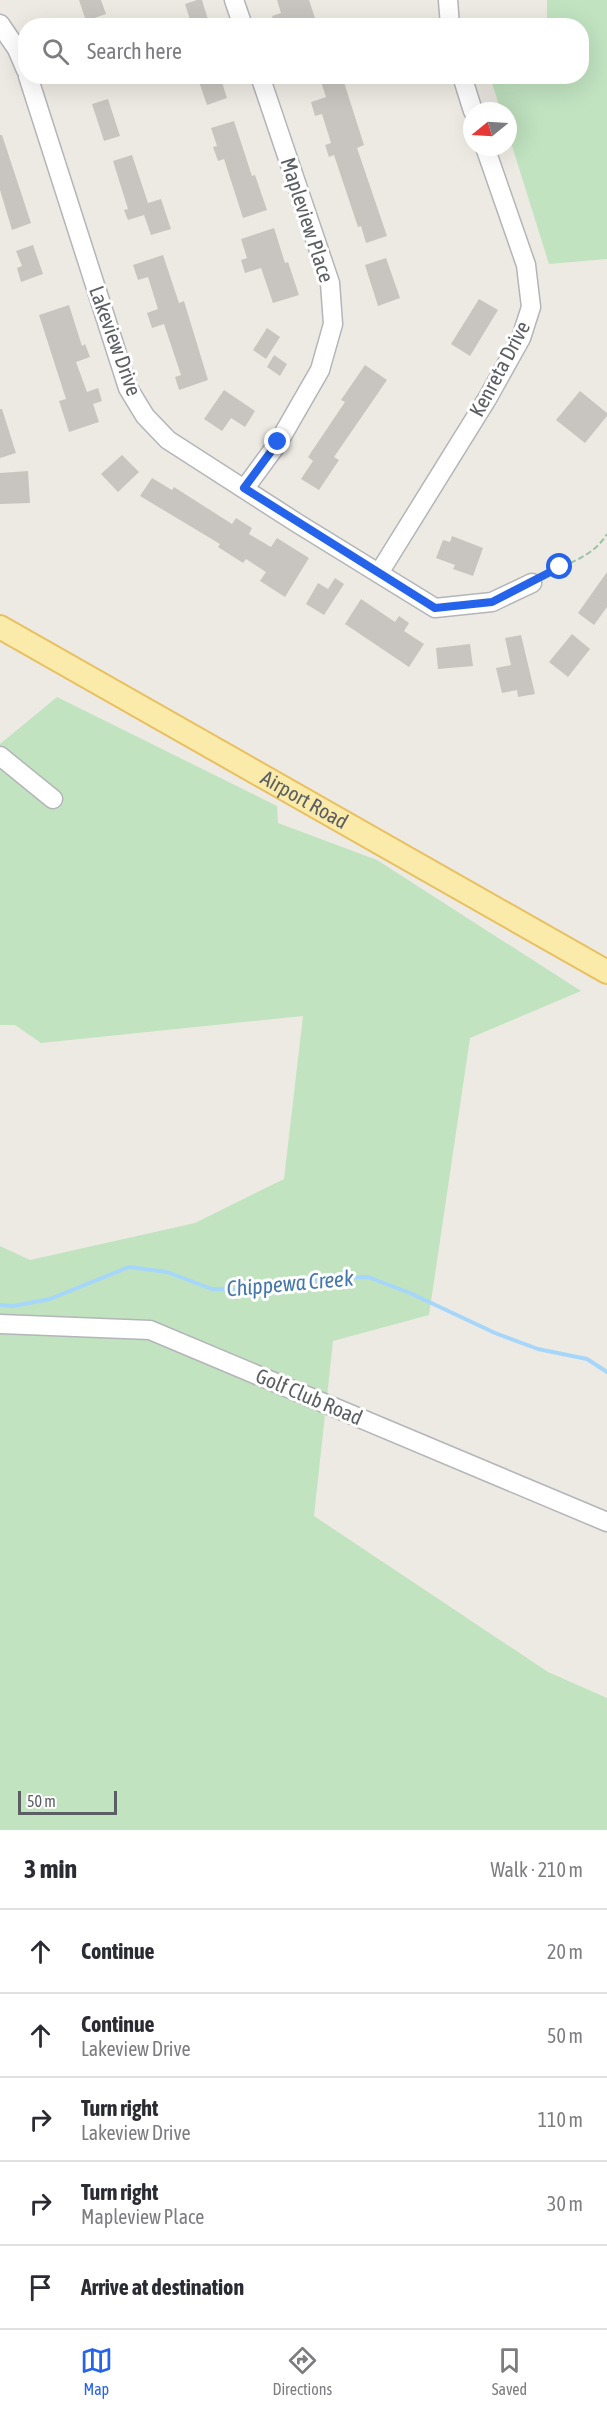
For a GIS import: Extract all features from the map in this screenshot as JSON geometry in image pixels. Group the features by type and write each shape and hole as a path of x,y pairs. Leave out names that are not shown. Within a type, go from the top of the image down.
{"main road":[{"name":"Airport Road","path":"0,627 607,972"}],"street":[{"path":"234,0 240,18"},
{"path":"448,0 449,18"},
{"path":"0,24 18,51"},
{"name":"Lakeview Drive","path":"31,84 128,388 145,416 168,440 435,608 492,602 532,583"},
{"name":"Mapleview Place","path":"244,488 278,442 320,370 333,324 330,283 263,84"},
{"path":"465,84 470,102"},
{"name":"Kenreta Drive","path":"379,573 487,399 521,338 531,307 526,265 488,156"},
{"path":"0,756 53,799"},
{"name":"Golf Club Road","path":"0,1324 150,1330 607,1522"}],"path":[{"path":"532,583 560,567 576,562 600,545 607,534"}],"green space":[{"path":"547,0 607,0 607,259 549,264 515,156 517,156 517,102 498,102 492,84 589,84 589,18 547,18"},
{"path":"57,697 277,806 278,823 377,860 581,991 470,1038 429,1315 333,1341 314,1516 548,1672 607,1698 607,1830 0,1830 0,1246 30,1260 195,1223 284,1179 303,1016 41,1043 15,1025 0,1025 0,744"}],"building":[{"path":"79,0 101,0 106,14 85,18"},
{"path":"202,0 208,18 189,18 185,4"},
{"path":"277,0 309,0 315,18 273,18 272,16 281,13"},
{"path":"200,84 223,84 227,98 207,105"},
{"path":"322,84 345,84 364,145 357,148 387,236 366,243 361,226 358,227 334,155 329,157 325,145 331,143 322,114 315,116 311,102 326,97"},
{"path":"108,99 120,136 104,141 92,104"},
{"path":"234,121 252,176 255,175 267,210 243,218 224,159 218,161 213,147 217,146 211,128"},
{"path":"0,135 2,135 31,223 12,230 0,190"},
{"path":"132,155 148,203 161,199 171,229 151,235 144,215 128,220 124,210 128,209 113,161"},
{"path":"274,228 285,263 288,262 299,295 273,303 261,268 245,273 241,260 247,258 241,239"},
{"path":"33,245 43,274 21,282 17,268 22,266 16,251"},
{"path":"163,255 179,303 184,301 208,380 179,390 175,377 181,375 164,324 152,328 147,313 158,309 148,277 138,280 133,265"},
{"path":"386,258 400,298 378,306 365,265"},
{"path":"479,299 498,310 470,356 451,344"},
{"path":"69,305 82,346 85,344 90,357 76,362 87,392 98,388 102,401 93,404 99,422 69,432 59,401 66,399 39,315"},
{"path":"267,328 280,337 266,359 253,350"},
{"path":"274,355 287,364 280,376 267,367"},
{"path":"365,365 387,380 334,457 339,460 319,490 301,479 313,461 308,457 345,402 341,400"},
{"path":"224,390 255,411 245,427 231,418 222,431 204,419"},
{"path":"580,391 607,413 585,443 556,420"},
{"path":"0,409 2,409 16,453 0,458"},
{"path":"122,455 139,472 118,492 101,474"},
{"path":"28,471 30,503 0,504 0,473"},
{"path":"152,478 172,490 174,487 232,524 236,518 252,528 249,534 271,547 277,538 309,558 285,597 260,581 266,572 246,559 243,563 218,547 220,544 140,496"},
{"path":"452,536 483,548 473,576 453,569 455,565 436,558 443,540 450,542"},
{"path":"607,572 607,607 594,625 578,613"},
{"path":"335,578 344,584 324,615 306,604 318,583 328,589"},
{"path":"361,599 395,622 399,616 409,623 404,631 424,644 409,667 345,624"},
{"path":"572,634 590,649 568,677 549,662"},
{"path":"521,635 535,694 518,697 517,690 502,693 496,668 511,665 505,638"},
{"path":"470,644 473,666 438,669 436,648"}],"waterway":[{"name":"Chippewa Creek","path":"0,1305 13,1306 50,1299 129,1267 167,1272 212,1289 251,1290 330,1278 368,1277 410,1293 495,1333 538,1349 587,1359 607,1372"}],"route":[{"path":"278,442 244,488 435,608 492,602 560,567"}]}
